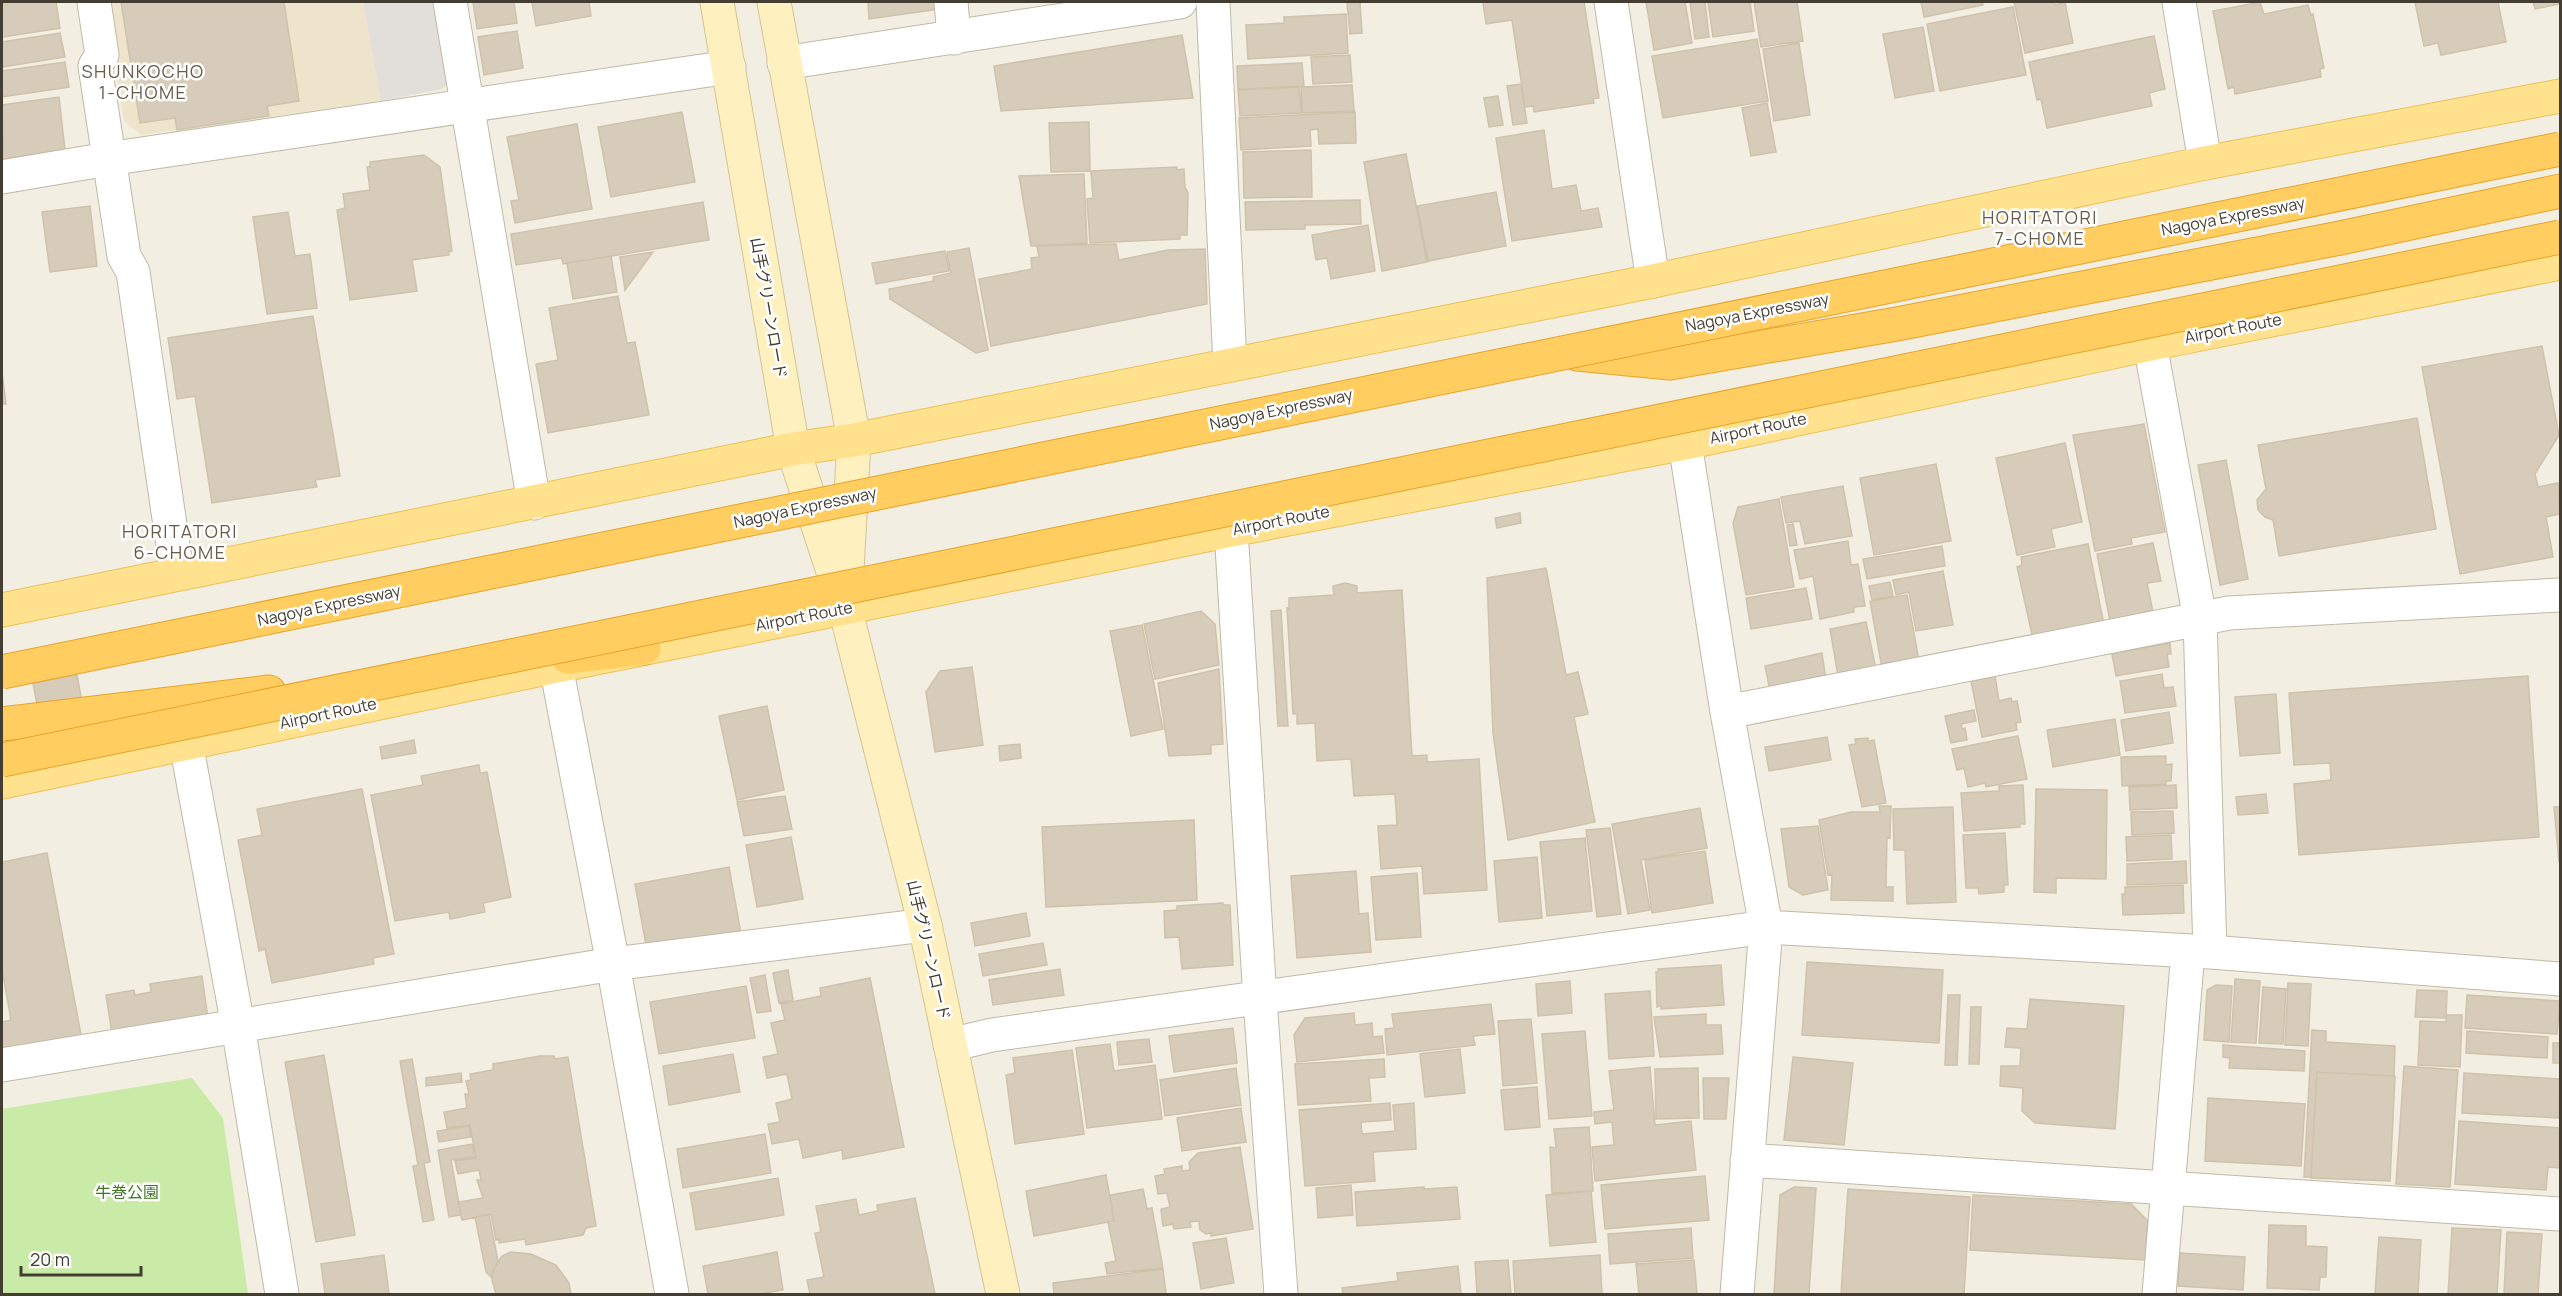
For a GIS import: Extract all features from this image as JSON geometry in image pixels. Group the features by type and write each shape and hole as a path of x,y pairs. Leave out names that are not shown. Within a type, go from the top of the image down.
{"highway":[{"name":"Nagoya Expressway","path":"2,672 2560,149"},
{"path":"1560,352 1670,363 1909,321 2340,238 2560,191"},
{"path":"2,760 2560,237"},
{"path":"2,724 644,648"}],"main road":[{"path":"2,610 793,449 854,440 1653,281 2205,163 2560,96"},
{"name":"Airport Route","path":"2,782 644,648 1231,530 1685,443 2150,344 2560,263"}],"street":[{"path":"94,2 102,55 95,66 108,159 124,256 134,272 177,573"},
{"path":"450,2 534,503"},
{"name":"山手グリーンロード","path":"717,2 793,449 845,608 925,925 1003,1294"},
{"name":"山手グリーンロード","path":"774,2 854,440 845,608"},
{"path":"951,2 954,38"},
{"path":"784,63 1179,2"},
{"path":"1213,2 1230,365"},
{"path":"1611,2 1653,281"},
{"path":"2180,2 2205,163"},
{"path":"2,177 108,159 729,67"},
{"path":"2150,344 2200,619 2199,952 2168,1187 2159,1294"},
{"path":"1685,443 1727,712 1766,927 1737,1294"},
{"path":"1231,530 1281,1294"},
{"path":"1727,712 2229,613 2560,595"},
{"path":"556,666 613,964 672,1294"},
{"path":"186,743 238,1026 282,1294"},
{"path":"2,1065 613,964 925,925"},
{"path":"950,1045 992,1035 1766,927 2199,952 2560,979"},
{"path":"1747,1160 2560,1215"}],"shaded area":[{"path":"106,2 363,2 381,101 141,135 124,121"},
{"path":"363,2 432,2 448,83 442,89 381,101"}],"green space":[{"name":"牛巻公園","path":"192,1078 223,1118 248,1294 2,1294 2,1109"}],"building":[{"path":"2,2 56,2 60,28 2,37"},
{"path":"121,2 284,2 299,101 267,106 269,116 177,130 175,118 140,123"},
{"path":"473,2 514,2 517,23 477,29"},
{"path":"532,2 589,2 591,16 536,26"},
{"path":"868,2 940,3 933,10 869,19"},
{"path":"1360,2 1362,33 1350,34 1347,3"},
{"path":"1483,2 1584,2 1599,98 1593,99 1594,103 1534,112 1533,106 1525,107 1512,20 1486,24"},
{"path":"1646,2 1685,2 1692,43 1654,50"},
{"path":"1690,2 1705,2 1709,37 1695,39"},
{"path":"1708,2 1750,2 1754,31 1713,37"},
{"path":"1754,2 1797,2 1803,41 1761,47"},
{"path":"1921,2 1982,2 1983,5 1924,17"},
{"path":"2014,2 2054,2 2055,5 2065,2 2073,43 2025,53"},
{"path":"2260,2 2264,14 2308,5 2311,15 2313,14 2324,68 2320,69 2321,77 2235,94 2234,87 2228,89 2213,11"},
{"path":"2415,2 2498,2 2506,42 2441,55 2438,43 2424,46"},
{"path":"2533,2 2560,2 2560,4 2535,9"},
{"path":"2013,7 2026,75 1940,91 1927,24"},
{"path":"1346,14 1348,53 1248,59 1246,25 1284,23 1284,17"},
{"path":"1923,27 1934,91 1895,98 1883,34"},
{"path":"517,31 523,68 484,75 478,37"},
{"path":"60,33 65,57 2,67 2,42"},
{"path":"1182,35 1193,98 1001,111 994,66"},
{"path":"2154,36 2165,89 2149,93 2152,106 2047,128 2041,99 2037,100 2029,62"},
{"path":"1757,39 1768,101 1663,118 1652,56"},
{"path":"1799,43 1810,115 1774,121 1763,49"},
{"path":"1350,55 1352,82 1313,84 1311,57"},
{"path":"65,62 69,87 2,97 2,71"},
{"path":"1302,63 1304,86 1238,89 1237,66"},
{"path":"1521,84 1527,123 1513,125 1507,86"},
{"path":"1352,85 1354,111 1302,113 1301,87"},
{"path":"1299,87 1301,113 1240,116 1238,90"},
{"path":"1498,96 1503,125 1489,127 1484,98"},
{"path":"59,97 65,150 3,159 2,105"},
{"path":"1767,103 1776,152 1751,156 1742,108"},
{"path":"682,112 695,182 611,197 598,127"},
{"path":"1355,112 1356,143 1319,144 1318,129 1310,130 1311,146 1241,150 1239,118"},
{"path":"1089,122 1090,171 1051,172 1049,123"},
{"path":"577,124 592,209 515,223 511,201 519,200 507,137"},
{"path":"1544,130 1552,189 1576,185 1581,211 1598,208 1602,227 1512,241 1496,138"},
{"path":"1311,150 1312,197 1244,198 1243,152"},
{"path":"1406,154 1427,262 1382,271 1364,162"},
{"path":"424,155 440,167 452,251 448,252 449,255 412,260 417,291 350,300 337,210 345,208 343,194 370,190 367,167 370,167 370,162"},
{"path":"1177,167 1177,170 1184,169 1185,187 1188,193 1187,235 1180,235 1180,239 1090,243 1087,199 1093,198 1091,171"},
{"path":"1084,174 1087,243 1031,246 1019,176"},
{"path":"1496,192 1506,246 1428,261 1417,206"},
{"path":"1360,200 1361,224 1305,225 1305,229 1246,230 1245,202"},
{"path":"703,202 709,240 563,264 562,258 516,265 511,234"},
{"path":"90,206 97,266 50,272 42,212"},
{"path":"288,212 295,256 310,254 317,308 267,314 253,217"},
{"path":"1368,225 1375,271 1331,279 1327,258 1316,260 1312,235"},
{"path":"1116,244 1119,260 1168,250 1205,249 1207,304 991,346 979,279 1032,269 1031,258 1039,257 1037,246"},
{"path":"969,248 988,350 976,353 890,299 889,289 934,281 933,277 951,273 947,252"},
{"path":"945,251 949,271 876,284 872,263"},
{"path":"653,252 625,290 620,257"},
{"path":"611,256 617,292 573,299 567,263"},
{"path":"618,296 627,343 635,342 649,415 548,433 536,364 558,360 549,308"},
{"path":"313,316 340,476 315,480 317,487 212,503 195,396 177,399 168,338"},
{"path":"2542,346 2559,435 2535,474 2538,487 2558,483 2560,514 2546,517 2553,557 2460,574 2422,367"},
{"path":"2,372 6,404 2,404"},
{"path":"2417,418 2436,529 2279,556 2273,520 2265,517 2258,510 2257,500 2266,489 2258,445"},
{"path":"2144,424 2165,532 2131,538 2132,544 2095,551 2073,435"},
{"path":"2065,443 2082,522 2051,529 2055,547 2017,555 1996,458"},
{"path":"2226,460 2248,579 2220,585 2198,465"},
{"path":"1936,464 1951,541 1874,555 1860,478"},
{"path":"1843,486 1852,536 1805,544 1800,521 1786,523 1781,497"},
{"path":"1779,499 1794,587 1746,595 1733,523 1738,507"},
{"path":"1520,513 1521,523 1497,528 1495,518"},
{"path":"1793,524 1797,545 1790,546 1787,525"},
{"path":"1848,541 1851,565 1858,564 1865,606 1854,607 1854,612 1820,619 1813,576 1800,579 1794,550"},
{"path":"2153,543 2161,581 2147,583 2153,612 2110,621 2097,554"},
{"path":"2088,544 2104,625 2033,639 2017,567 2022,565 2021,557"},
{"path":"1942,546 1945,566 1867,579 1863,559"},
{"path":"1546,568 1566,675 1578,672 1588,714 1574,717 1595,822 1508,840 1493,733 1487,578"},
{"path":"1943,571 1953,625 1916,631 1909,592 1896,595 1893,580"},
{"path":"1890,582 1893,596 1872,600 1869,586"},
{"path":"1345,583 1357,586 1357,593 1402,590 1412,756 1427,755 1427,762 1479,759 1487,890 1424,894 1422,866 1381,869 1378,826 1397,825 1395,794 1354,796 1351,759 1317,761 1315,723 1297,724 1297,714 1293,714 1287,608 1289,609 1289,598 1334,595 1333,586"},
{"path":"1806,588 1812,619 1751,629 1746,598"},
{"path":"1907,595 1919,661 1882,668 1870,601"},
{"path":"1281,610 1288,726 1278,726 1271,611"},
{"path":"1201,611 1215,624 1219,665 1155,679 1144,624"},
{"path":"1866,622 1876,669 1838,676 1830,629"},
{"path":"1142,625 1163,729 1131,736 1110,631"},
{"path":"2170,643 2171,654 2167,654 2169,667 2116,676 2112,654"},
{"path":"1822,653 1826,680 1770,691 1765,666"},
{"path":"972,667 983,745 935,752 926,692 940,671"},
{"path":"1219,669 1223,744 1211,745 1211,754 1169,756 1158,683"},
{"path":"2162,674 2164,688 2173,687 2176,706 2125,713 2120,681"},
{"path":"77,675 82,702 38,710 33,683"},
{"path":"1995,676 1999,701 2011,698 2012,702 2017,701 2021,722 2016,723 2017,730 1982,737 1971,681"},
{"path":"2528,676 2539,837 2299,855 2294,784 2331,780 2330,763 2294,765 2289,693"},
{"path":"2276,694 2280,753 2240,756 2235,697"},
{"path":"767,706 784,790 737,800 719,716"},
{"path":"1974,710 1976,721 1961,724 1962,729 1965,728 1967,740 1951,743 1945,716"},
{"path":"2169,712 2173,743 2126,751 2121,720"},
{"path":"2115,719 2120,755 2053,767 2047,730"},
{"path":"2018,736 2027,779 1986,787 1985,783 1968,787 1964,768 1957,770 1952,749"},
{"path":"1827,737 1831,760 1769,771 1765,747"},
{"path":"1868,738 1868,741 1874,740 1886,803 1862,807 1849,745 1856,744 1855,739"},
{"path":"414,740 416,753 382,759 380,747"},
{"path":"1020,744 1021,758 1000,761 999,746"},
{"path":"2166,756 2166,765 2172,764 2171,781 2166,781 2166,784 2122,786 2121,757"},
{"path":"479,765 480,773 487,772 511,897 483,903 485,912 450,919 449,912 395,921 371,795 423,785 421,776"},
{"path":"2023,785 2025,824 2020,824 2020,827 1964,831 1961,793 1999,791 1999,786"},
{"path":"2176,785 2177,808 2130,810 2129,787"},
{"path":"362,789 394,954 373,958 374,964 272,983 265,949 259,951 238,840 262,835 257,809"},
{"path":"2036,789 2107,790 2106,879 2056,878 2056,893 2034,892"},
{"path":"2266,794 2268,813 2238,815 2236,797"},
{"path":"785,796 792,829 744,836 737,802"},
{"path":"1879,806 1891,806 1890,838 1887,837 1886,887 1893,887 1893,901 1831,900 1832,874 1828,875 1819,820 1851,812 1880,812"},
{"path":"1953,807 1956,902 1907,904 1905,850 1894,850 1893,809"},
{"path":"2554,807 2560,807 2560,862 2559,862"},
{"path":"1700,808 1707,848 1641,860 1650,910 1628,914 1612,824"},
{"path":"2173,811 2174,833 2132,835 2131,812"},
{"path":"1194,820 1197,900 1046,907 1042,827"},
{"path":"1818,826 1828,890 1803,895 1789,887 1781,829"},
{"path":"1610,828 1621,914 1597,917 1586,830"},
{"path":"2005,833 2008,885 2004,885 2004,892 1979,894 1978,888 1966,888 1963,835"},
{"path":"2171,835 2172,859 2127,861 2126,837"},
{"path":"791,837 803,899 757,907 746,845"},
{"path":"1585,838 1592,911 1547,916 1540,842"},
{"path":"1705,851 1713,903 1652,913 1645,860"},
{"path":"47,853 82,1040 2,1062 2,1022 11,1020 2,970 2,862"},
{"path":"1537,857 1542,918 1499,922 1494,861"},
{"path":"2186,861 2187,883 2127,885 2127,864"},
{"path":"729,867 741,934 647,951 635,884"},
{"path":"1356,871 1359,914 1368,913 1371,952 1297,958 1291,876"},
{"path":"1417,873 1421,937 1376,940 1371,877"},
{"path":"2183,885 2184,913 2123,915 2122,894 2125,894 2125,887"},
{"path":"1223,903 1223,905 1230,905 1233,965 1182,969 1179,937 1165,938 1164,911 1177,910 1177,906"},
{"path":"1026,913 1030,936 975,946 971,923"},
{"path":"1043,943 1047,965 983,976 979,954"},
{"path":"1807,962 1943,970 1939,1043 1802,1035"},
{"path":"1721,965 1724,1005 1661,1009 1661,1006 1657,1007 1656,972 1658,969"},
{"path":"1060,969 1064,995 993,1005 989,980"},
{"path":"788,970 793,1000 779,1003 773,973"},
{"path":"765,975 771,1011 757,1013 750,978"},
{"path":"202,976 208,1019 112,1034 106,995 134,990 135,995 151,992 150,984"},
{"path":"870,978 904,1147 843,1159 842,1150 803,1158 799,1139 772,1144 768,1124 780,1122 776,1103 792,1099 787,1074 767,1078 763,1057 778,1054 771,1023 785,1020 781,1004 821,996 820,988"},
{"path":"2235,979 2260,981 2256,1043 2231,1042"},
{"path":"1570,981 1572,1013 1538,1016 1536,984"},
{"path":"2288,983 2311,984 2308,1046 2285,1045"},
{"path":"2216,985 2232,986 2229,1042 2204,1040 2207,990"},
{"path":"746,986 755,1038 659,1054 650,1002"},
{"path":"2263,987 2286,989 2283,1044 2259,1043"},
{"path":"2417,990 2447,991 2446,1018 2415,1017"},
{"path":"1650,991 1654,1056 1609,1059 1605,994"},
{"path":"1948,995 1960,995 1957,1065 1945,1065"},
{"path":"2467,995 2560,1001 2557,1034 2465,1028"},
{"path":"2030,999 2124,1006 2115,1129 2035,1123 2022,1111 2023,1088 2000,1086 2001,1066 2020,1066 2021,1048 2005,1047 2007,1028 2027,1029"},
{"path":"1491,1004 1495,1034 1473,1036 1475,1045 1387,1055 1385,1029 1394,1028 1392,1014"},
{"path":"1971,1007 1981,1007 1979,1064 1969,1064"},
{"path":"1354,1013 1355,1025 1372,1023 1373,1037 1382,1036 1384,1053 1297,1062 1294,1035 1305,1018"},
{"path":"1706,1014 1706,1025 1721,1025 1723,1054 1660,1057 1654,1017"},
{"path":"2446,1015 2462,1015 2460,1067 2418,1065 2420,1021 2446,1022"},
{"path":"1531,1019 1537,1083 1503,1086 1498,1021"},
{"path":"1233,1028 1237,1063 1174,1072 1169,1036"},
{"path":"2312,1030 2326,1031 2326,1042 2395,1046 2394,1076 2317,1072 2311,1177 2304,1177"},
{"path":"1585,1031 1592,1116 1549,1119 1542,1034"},
{"path":"2467,1031 2548,1037 2547,1058 2466,1053"},
{"path":"1149,1039 1152,1062 1119,1065 1117,1042"},
{"path":"2553,1043 2560,1043 2560,1063 2553,1063"},
{"path":"1110,1044 1114,1071 1155,1065 1162,1119 1087,1128 1076,1048"},
{"path":"2223,1045 2305,1051 2304,1071 2229,1068 2230,1058 2223,1057"},
{"path":"1460,1049 1465,1093 1425,1097 1420,1054"},
{"path":"1072,1050 1084,1134 1015,1144 1006,1075 1015,1073 1013,1058"},
{"path":"733,1054 740,1092 669,1105 663,1066"},
{"path":"324,1055 355,1235 316,1242 285,1062"},
{"path":"540,1056 554,1056 555,1059 568,1057 596,1226 586,1228 583,1235 526,1245 525,1239 499,1243 499,1239 496,1240 491,1214 462,1220 458,1202 483,1198 477,1180 481,1180 479,1170 458,1174 455,1161 476,1158 470,1125 447,1128 444,1112 467,1108 465,1094 469,1094 466,1081 471,1080 470,1074 493,1070 493,1064"},
{"path":"1793,1057 1853,1063 1844,1145 1784,1140"},
{"path":"412,1059 430,1162 424,1163 434,1220 423,1222 413,1166 418,1165 400,1061"},
{"path":"1384,1059 1385,1077 1369,1078 1371,1101 1298,1105 1295,1064"},
{"path":"2404,1066 2458,1070 2450,1187 2396,1184"},
{"path":"1650,1067 1655,1125 1691,1121 1696,1170 1595,1181 1592,1147 1614,1145 1612,1122 1595,1124 1594,1112 1614,1110 1609,1071"},
{"path":"1236,1068 1241,1105 1165,1116 1160,1080"},
{"path":"1698,1068 1699,1118 1656,1119 1655,1069"},
{"path":"2317,1072 2395,1076 2390,1181 2311,1178"},
{"path":"461,1073 462,1082 426,1086 426,1078"},
{"path":"2464,1073 2560,1079 2559,1118 2462,1113"},
{"path":"1703,1078 1729,1078 1726,1119 1704,1119"},
{"path":"1537,1087 1540,1127 1505,1130 1501,1090"},
{"path":"2208,1098 2305,1104 2301,1166 2205,1161"},
{"path":"1390,1103 1391,1120 1361,1122 1362,1134 1395,1131 1393,1105 1414,1103 1416,1149 1373,1152 1375,1181 1305,1186 1299,1110"},
{"path":"1241,1108 1246,1142 1182,1151 1177,1118"},
{"path":"2459,1121 2560,1128 2560,1168 2548,1167 2546,1190 2455,1184"},
{"path":"469,1126 471,1137 439,1142 437,1131"},
{"path":"1589,1127 1593,1191 1552,1193 1550,1147 1556,1148 1554,1129"},
{"path":"765,1134 771,1173 683,1188 677,1149"},
{"path":"472,1144 474,1157 451,1160 461,1215 449,1217 438,1150"},
{"path":"1240,1147 1253,1229 1211,1236 1211,1233 1206,1234 1200,1230 1199,1221 1190,1222 1191,1227 1174,1229 1173,1224 1163,1226 1161,1209 1170,1207 1167,1193 1158,1194 1155,1176 1165,1174 1164,1169 1182,1166 1182,1171 1190,1170 1189,1162 1198,1153"},
{"path":"1106,1175 1114,1221 1034,1236 1026,1191"},
{"path":"1705,1176 1709,1220 1605,1229 1601,1185"},
{"path":"778,1178 784,1215 696,1230 690,1193"},
{"path":"1351,1185 1353,1215 1318,1218 1316,1188"},
{"path":"1424,1187 1424,1189 1457,1187 1460,1219 1357,1226 1355,1192"},
{"path":"1794,1187 1816,1188 1809,1294 1774,1294 1780,1195"},
{"path":"1143,1189 1147,1209 1152,1208 1163,1268 1107,1274 1105,1263 1116,1261 1108,1222 1114,1221 1110,1195"},
{"path":"1848,1189 1970,1197 1964,1294 1841,1294"},
{"path":"1591,1191 1596,1242 1550,1246 1546,1195"},
{"path":"1973,1195 2131,1204 2148,1221 2145,1260 1970,1250"},
{"path":"915,1198 935,1294 810,1294 807,1280 824,1277 815,1233 821,1232 816,1206 856,1199 859,1215 878,1211 877,1205"},
{"path":"489,1215 498,1261 491,1277 486,1272 475,1217"},
{"path":"2269,1225 2306,1226 2306,1246 2327,1247 2326,1277 2320,1277 2319,1290 2267,1288"},
{"path":"1691,1228 1693,1258 1610,1264 1608,1234"},
{"path":"2452,1228 2501,1230 2497,1294 2448,1294"},
{"path":"2507,1232 2542,1234 2538,1294 2504,1294"},
{"path":"2379,1237 2421,1240 2418,1294 2375,1294"},
{"path":"1226,1238 1234,1283 1201,1289 1193,1243"},
{"path":"511,1252 531,1254 556,1265 569,1283 571,1294 496,1294 492,1272 502,1256"},
{"path":"777,1252 783,1290 759,1294 708,1294 703,1266"},
{"path":"2180,1253 2245,1257 2243,1290 2178,1286"},
{"path":"384,1255 389,1294 325,1294 321,1264"},
{"path":"1600,1255 1602,1294 1515,1294 1513,1261"},
{"path":"1508,1260 1511,1294 1477,1294 1475,1262"},
{"path":"1694,1260 1697,1294 1639,1294 1636,1264"},
{"path":"1458,1266 1461,1294 1343,1294 1342,1288 1398,1281 1397,1273"},
{"path":"1163,1269 1166,1294 1054,1294 1053,1283"}],"district":[{"name":"SHUNKOCHO 1-CHOME","path":"143,82"},
{"name":"HORITATORI 7-CHOME","path":"2040,227"},
{"name":"HORITATORI 6-CHOME","path":"180,541"}]}
